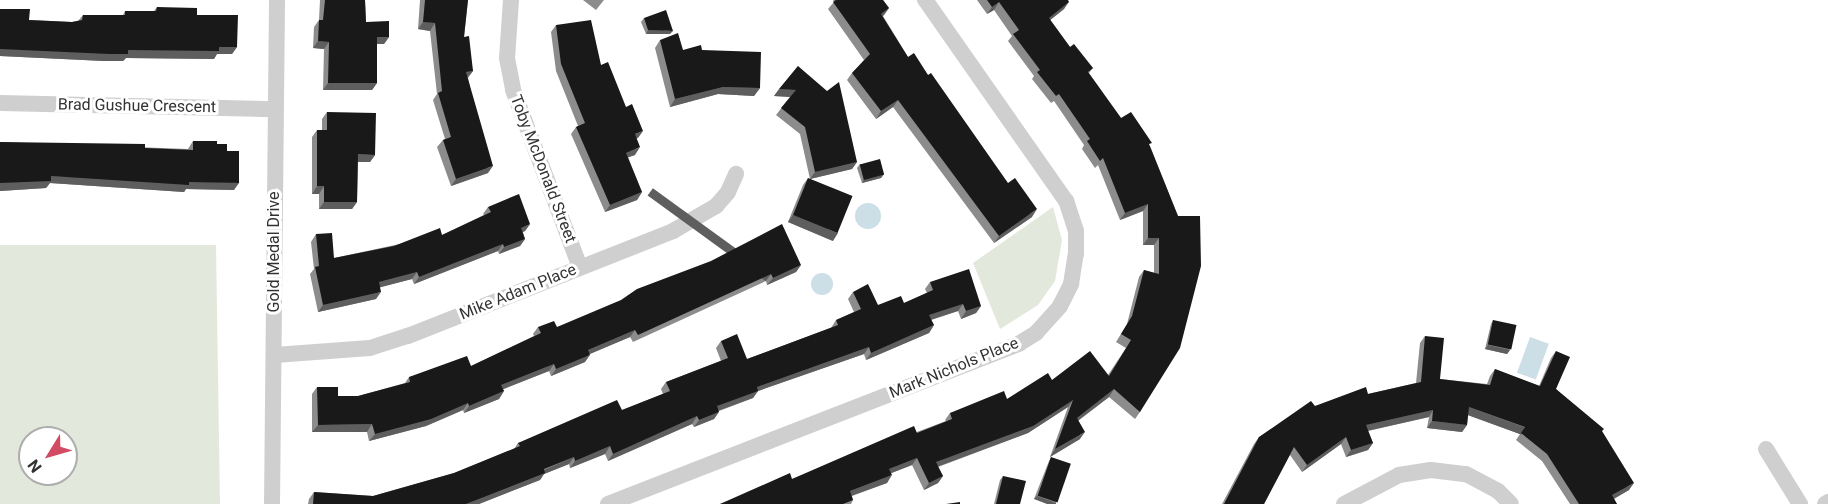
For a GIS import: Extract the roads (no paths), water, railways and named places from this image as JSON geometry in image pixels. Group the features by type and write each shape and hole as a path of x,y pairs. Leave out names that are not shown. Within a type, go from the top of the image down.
{"street":[{"name":"Gold Medal Drive","path":"272,504 275,356 274,109 277,0"},
{"name":"Toby McDonald Street","path":"512,0 507,58 513,90 580,267"},
{"name":"Mark Nichols Place","path":"608,504 1020,344 1036,333 1060,306 1071,284 1076,254 1076,231 1066,201 925,0"},
{"name":"Brad Gushue Crescent","path":"0,103 274,109"},
{"name":"Mike Adam Place","path":"275,356 370,348 673,231 700,216 728,192 736,174"},
{"path":"1766,449 1800,504"},
{"path":"1344,504 1399,475 1431,470 1466,474 1498,492 1510,504"}]}
